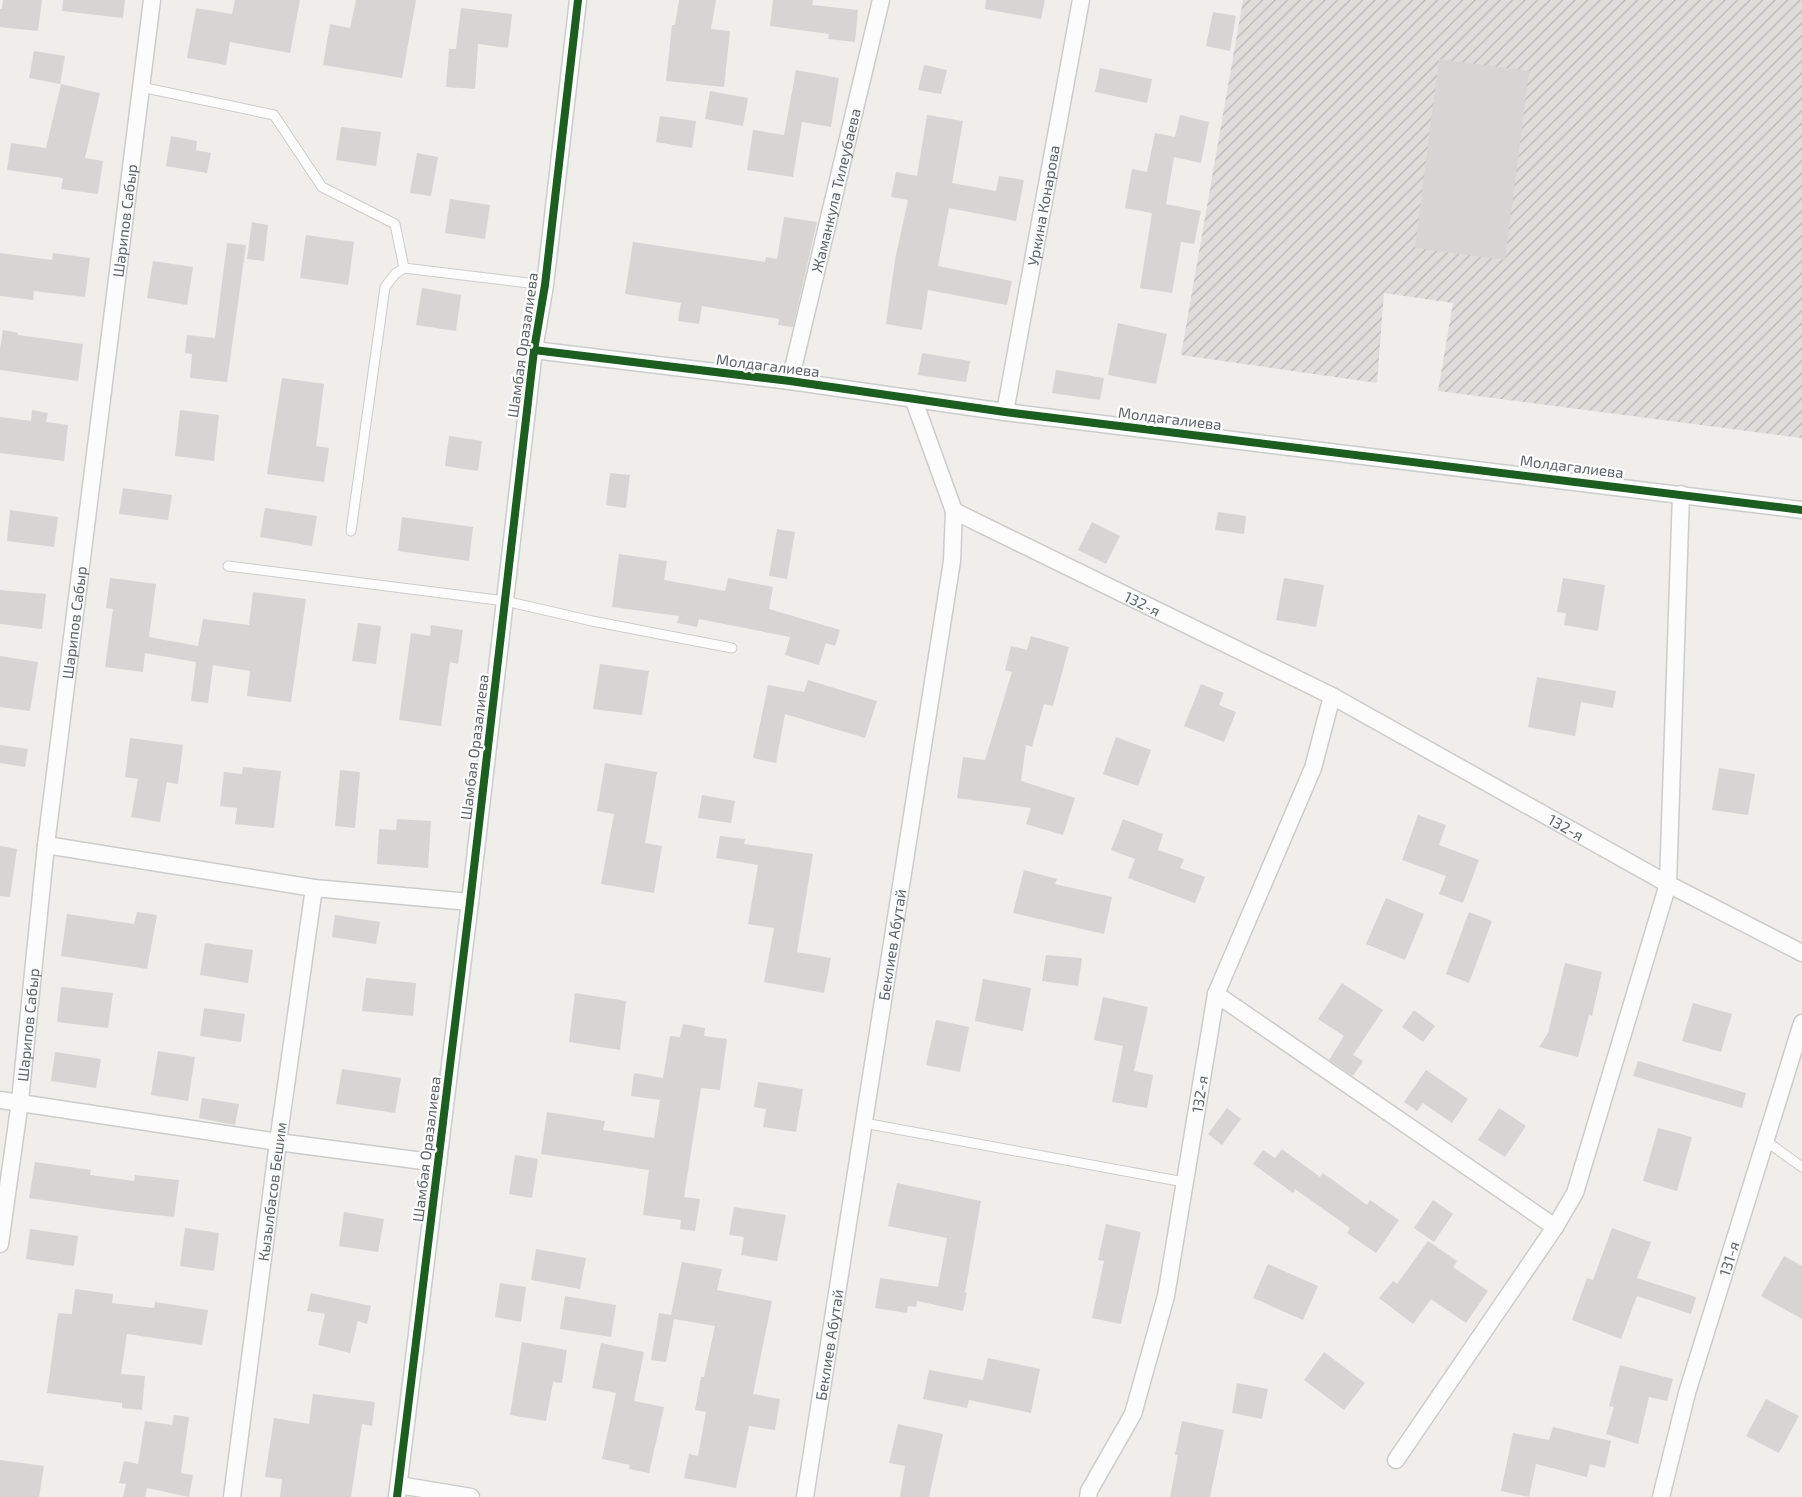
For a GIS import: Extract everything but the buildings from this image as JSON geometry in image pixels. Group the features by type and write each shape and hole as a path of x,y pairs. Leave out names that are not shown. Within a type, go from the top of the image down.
{"street":[{"name":"Шарипов Сабыр","path":"0,1244 20,1102 46,845 152,0"},
{"name":"Шамбая Оразалиева","path":"398,1491 470,902 534,350 545,285 578,0"},
{"name":"Жаманкула Тилеубаева","path":"790,381 881,0"},
{"name":"Уркина Конарова","path":"1005,412 1082,0"},
{"name":"Молдагалиева","path":"534,350 790,381 1005,412 1802,510"},
{"name":"Беклиев Абутай","path":"805,1497 952,561 954,511 913,398"},
{"path":"1396,1460 1555,1227 1575,1193 1668,884 1681,494"},
{"name":"132-я","path":"954,511 1332,696 1668,884 1802,953"},
{"name":"132-я","path":"1088,1497 1089,1491 1132,1414 1166,1296 1216,994 1313,768 1332,696"},
{"path":"46,845 314,888 470,902"},
{"name":"Кызылбасов Бешим","path":"232,1497 278,1142 314,888"},
{"path":"1216,994 1555,1227"},
{"name":"131-я","path":"1661,1497 1687,1393 1802,1023"},
{"path":"0,1100 438,1164"},
{"path":"398,1491 471,1497"}],"lane":[{"path":"141,87 274,115 322,188 395,224 404,268"},
{"path":"351,532 385,287 395,274 404,268 545,285"},
{"path":"228,566 505,601 592,621 732,648"},
{"path":"864,1122 1184,1182"},
{"path":"1766,1141 1802,1167"}],"shaded area":[{"path":"1243,0 1802,0 1802,438 1438,391 1453,303 1384,293 1377,383 1181,355"}],"cycle path":[{"path":"397,1497 470,902 534,350 545,285 578,0"},
{"path":"534,350 790,381 1005,412 1802,510"}]}
